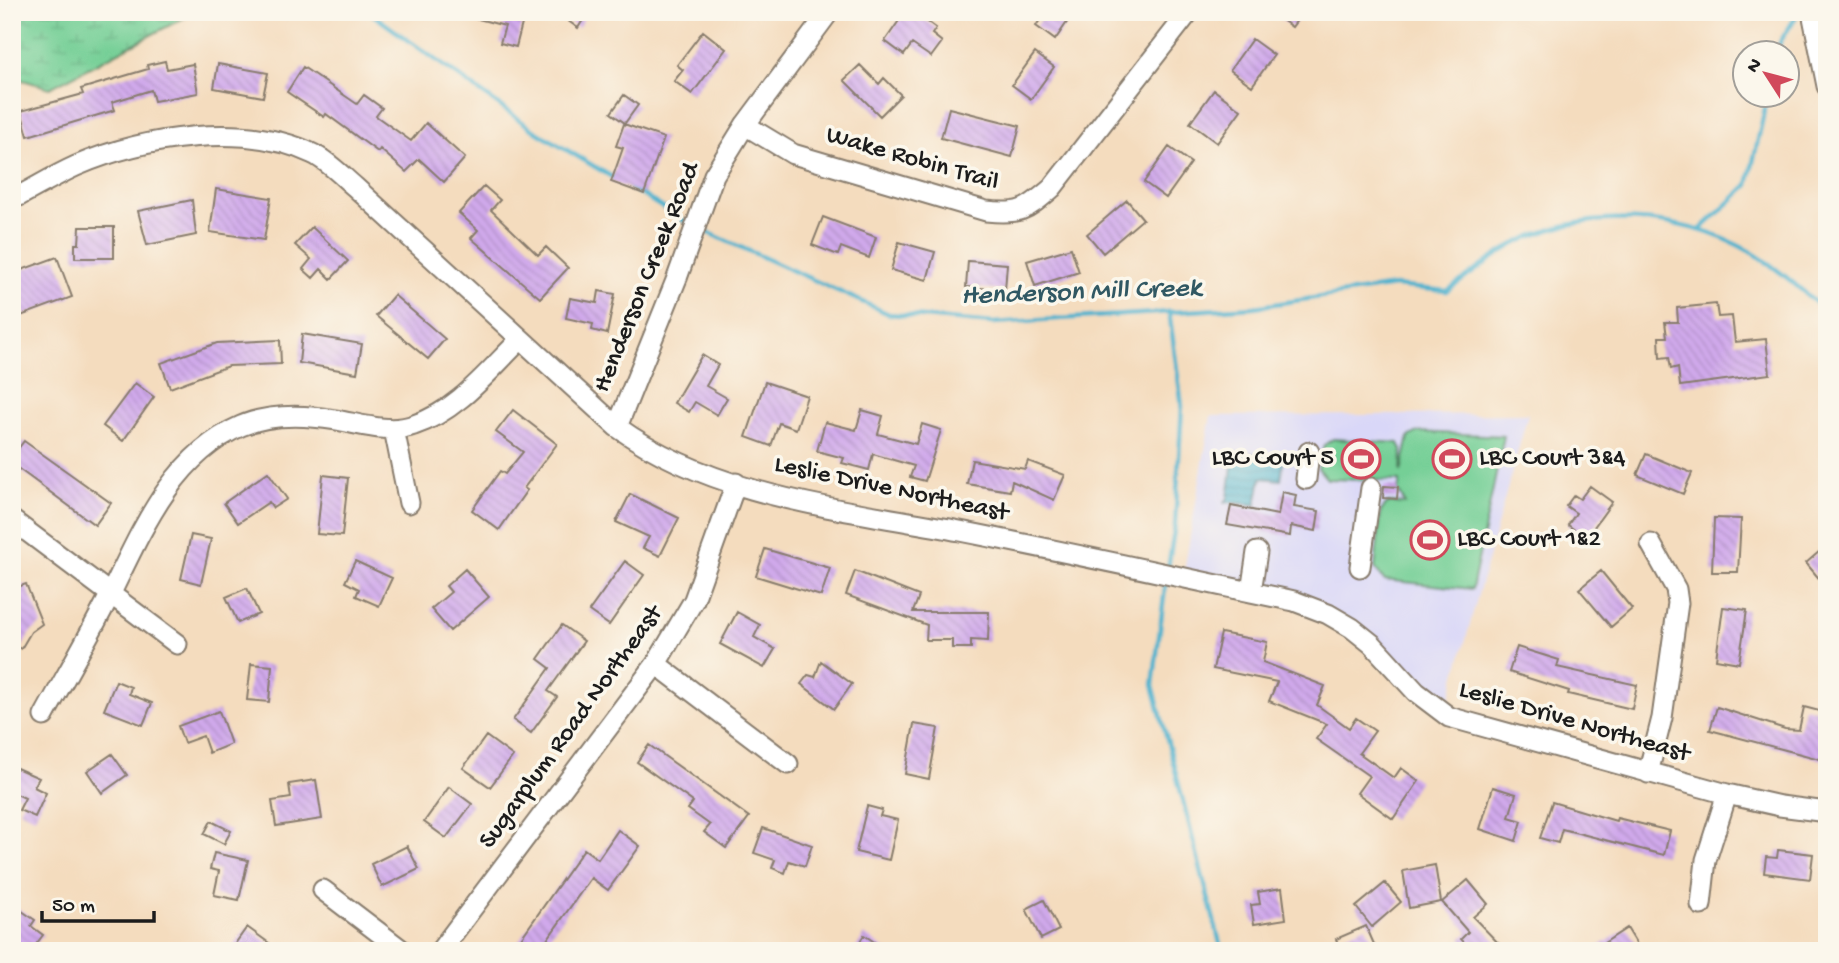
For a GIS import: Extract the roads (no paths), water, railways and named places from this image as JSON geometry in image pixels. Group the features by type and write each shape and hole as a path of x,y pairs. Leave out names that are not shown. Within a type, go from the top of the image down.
{"street":[{"name":"Henderson Creek Road","path":"617,427 677,278 714,175 745,125 829,12"},
{"name":"Wake Robin Trail","path":"745,125 793,154 986,211 1010,214 1026,210 1052,188 1189,12"},
{"path":"1818,27 1827,86"},
{"name":"Leslie Drive Northeast","path":"19,196 76,166 107,155 177,139 234,135 290,144 316,155 355,187 617,427 641,444 673,460 736,483 827,508 960,531 1294,601 1328,614 1352,628 1416,692 1449,717 1727,794 1827,812"},
{"path":"44,716 110,595 148,516 181,472 225,435 251,423 278,418 331,419 394,429 413,426 453,406 521,339"},
{"path":"394,429 409,503"},
{"path":"1306,478 1309,452"},
{"name":"Sugarplum Road Northeast","path":"440,951 656,664 694,600 736,483"},
{"path":"1360,568 1371,488"},
{"path":"12,520 177,644"},
{"path":"1648,773 1662,718 1678,603 1676,589 1651,544"},
{"path":"1251,592 1257,552"},
{"path":"656,664 788,764"},
{"path":"1701,905 1706,860 1727,794"},
{"path":"323,890 403,951"}],"water":[{"path":"1234,452 1284,457 1281,480 1261,478 1256,505 1225,502 1228,498"}],"waterway":[{"name":"Henderson Mill Creek","path":"369,12 535,131 617,180"},
{"name":"Henderson Mill Creek","path":"1783,38 1799,12"},
{"name":"Henderson Mill Creek","path":"1701,229 1748,185 1765,108"},
{"name":"Henderson Mill Creek","path":"631,188 689,224"},
{"name":"Henderson Mill Creek","path":"700,229 889,314 993,323 1254,307 1394,286 1447,291 1504,250 1541,233 1601,220 1633,220 1695,229 1724,239 1771,265 1827,312"},
{"path":"1168,568 1175,525 1182,406 1169,311"},
{"path":"1166,580 1153,685 1222,951"}],"place":[{"name":"LBC Court 5","path":"1361,459"},
{"name":"LBC Court 3&4","path":"1452,459"},
{"name":"LBC Court 1&2","path":"1430,540"}]}
